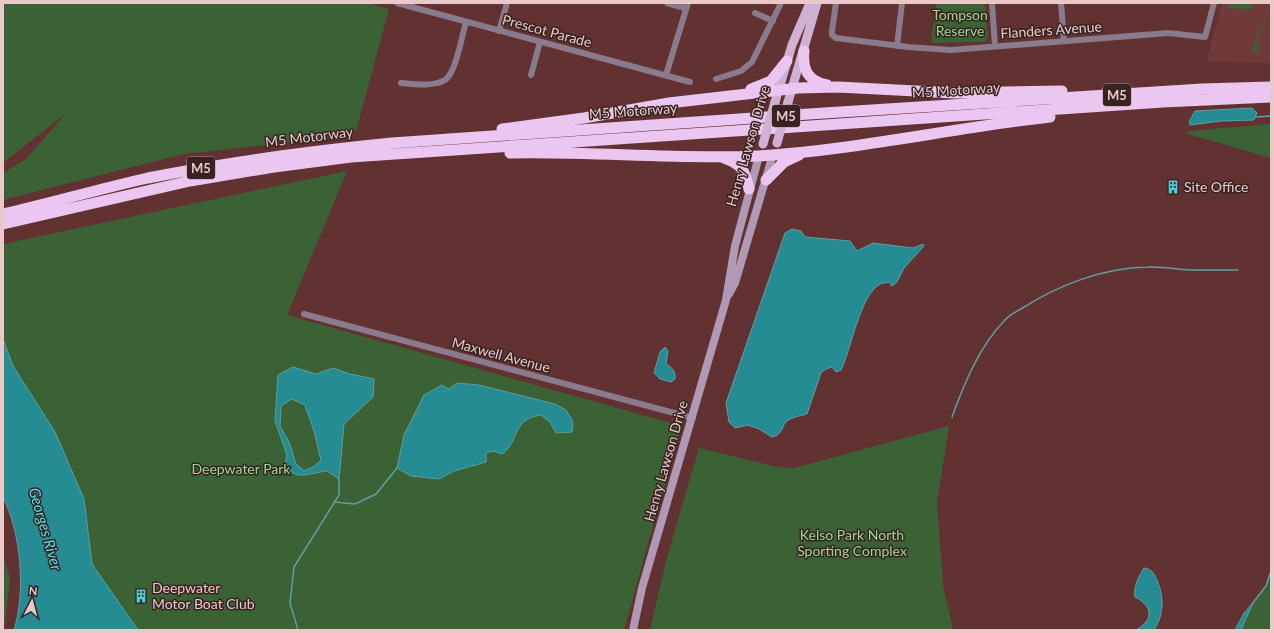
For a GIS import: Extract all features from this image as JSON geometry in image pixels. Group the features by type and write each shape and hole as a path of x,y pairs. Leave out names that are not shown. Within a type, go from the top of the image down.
{"highway":[{"path":"804,51 803,62 807,75 814,81 838,87"},
{"path":"737,94 771,81 787,61"},
{"path":"392,143 584,118 669,103 737,94 792,90 838,87 948,93 1202,89"},
{"name":"M5 Motorway","path":"3,224 11,216 98,190 204,167 256,158 392,143 1202,89 1271,87"},
{"name":"M5 Motorway","path":"11,216 190,180 274,167 370,156 1163,102 1271,97"},
{"path":"370,156 544,153 720,157 759,156 809,152 1030,119 1163,102"},
{"path":"766,180 784,162 809,152"},
{"path":"720,157 733,161 742,167 749,189"}],"main road":[{"name":"Henry Lawson Drive","path":"633,630 640,596 693,418 726,300 730,271 749,189 787,61 800,23 810,3"},
{"name":"Henry Lawson Drive","path":"726,300 735,283 817,3"}],"street":[{"name":"Prescot Parade","path":"397,3 690,82"},
{"path":"499,30 507,3"},
{"path":"666,75 686,6 667,3"},
{"path":"716,79 741,71 752,62 781,3"},
{"name":"Flanders Avenue","path":"836,3 832,31 832,35 836,38 940,50 1168,33 1205,37 1214,3"},
{"path":"897,46 902,3"},
{"path":"992,3 995,46"},
{"path":"1061,3 1064,41"},
{"path":"755,13 773,21"},
{"path":"401,83 415,85 434,83 448,78 453,70 466,22"},
{"path":"531,75 540,42"},
{"name":"Maxwell Avenue","path":"304,314 693,418"}],"shaded area":[{"path":"1222,3 1271,3 1271,63 1214,62 1207,60"}],"green space":[{"path":"3,3 368,3 389,9 356,131 316,134 331,138 183,154 3,200 3,173 26,159 66,113 3,163"},
{"name":"Tompson Reserve","path":"936,3 985,4 988,38 985,42 931,43"},
{"path":"1230,3 1252,3 1252,10 1227,8"},
{"path":"1269,3 1257,53 1252,51 1264,9 1256,43 1258,44"},
{"path":"1271,124 1271,158 1185,133 1189,131"},
{"name":"Deepwater Park","path":"347,171 287,315 681,426 624,630 138,630 92,564 84,499 55,432 13,366 3,339 3,244"},
{"name":"Kelso Park North Sporting Complex","path":"949,426 937,502 943,585 953,630 650,630 666,561 699,448 778,467 794,468"},
{"path":"3,556 10,578 4,630 3,630"},
{"path":"1271,571 1271,630 1241,630 1253,603 1266,586"}],"water":[{"path":"1252,108 1257,113 1254,120 1221,121 1190,125 1189,122 1195,111"},
{"path":"792,229 801,231 805,237 850,241 857,251 873,243 913,248 923,244 924,246 904,268 897,282 892,286 889,282 881,284 873,290 862,311 841,370 836,372 832,367 821,373 807,414 790,419 785,423 779,434 772,437 759,429 748,425 735,428 729,422 726,403 785,233"},
{"name":"Georges River","path":"3,339 13,366 55,432 84,499 92,564 138,630 14,630 18,615 21,580 18,545 9,511 3,497"},
{"path":"665,347 668,351 666,364 675,374 675,379 671,382 660,379 654,373 660,352"},
{"path":"293,367 316,374 333,368 350,374 374,379 373,397 344,424 339,479 327,471 298,475 289,470 285,465 287,455 275,421 278,375","holes":["292,399 305,405 314,431 321,460 313,467 304,471 296,464 289,442 280,426 281,406"]},
{"path":"457,383 479,385 555,404 566,410 573,422 572,432 556,433 550,422 541,415 531,417 520,426 508,449 502,454 493,451 486,453 486,462 454,471 439,479 411,476 397,468 404,435 424,395 442,385 449,389"},
{"path":"1144,568 1150,570 1154,574 1159,584 1162,597 1162,611 1158,624 1154,630 1136,630 1146,622 1149,613 1145,605 1135,597 1138,578"},
{"path":"1253,603 1241,630 1235,630 1244,613"}],"waterway":[{"path":"1256,117 1271,116"},
{"path":"952,417 973,366 995,331 1010,316 1050,292 1081,279 1130,268 1153,267 1189,270 1238,270"},
{"path":"334,502 355,504 376,494 397,468"},
{"path":"298,630 290,603 294,567 339,495 339,479"},
{"path":"1252,604 1266,586 1271,571"}],"place":[{"name":"Site Office","path":"1173,187"},
{"name":"Deepwater Motor Boat Club","path":"141,596"}]}
